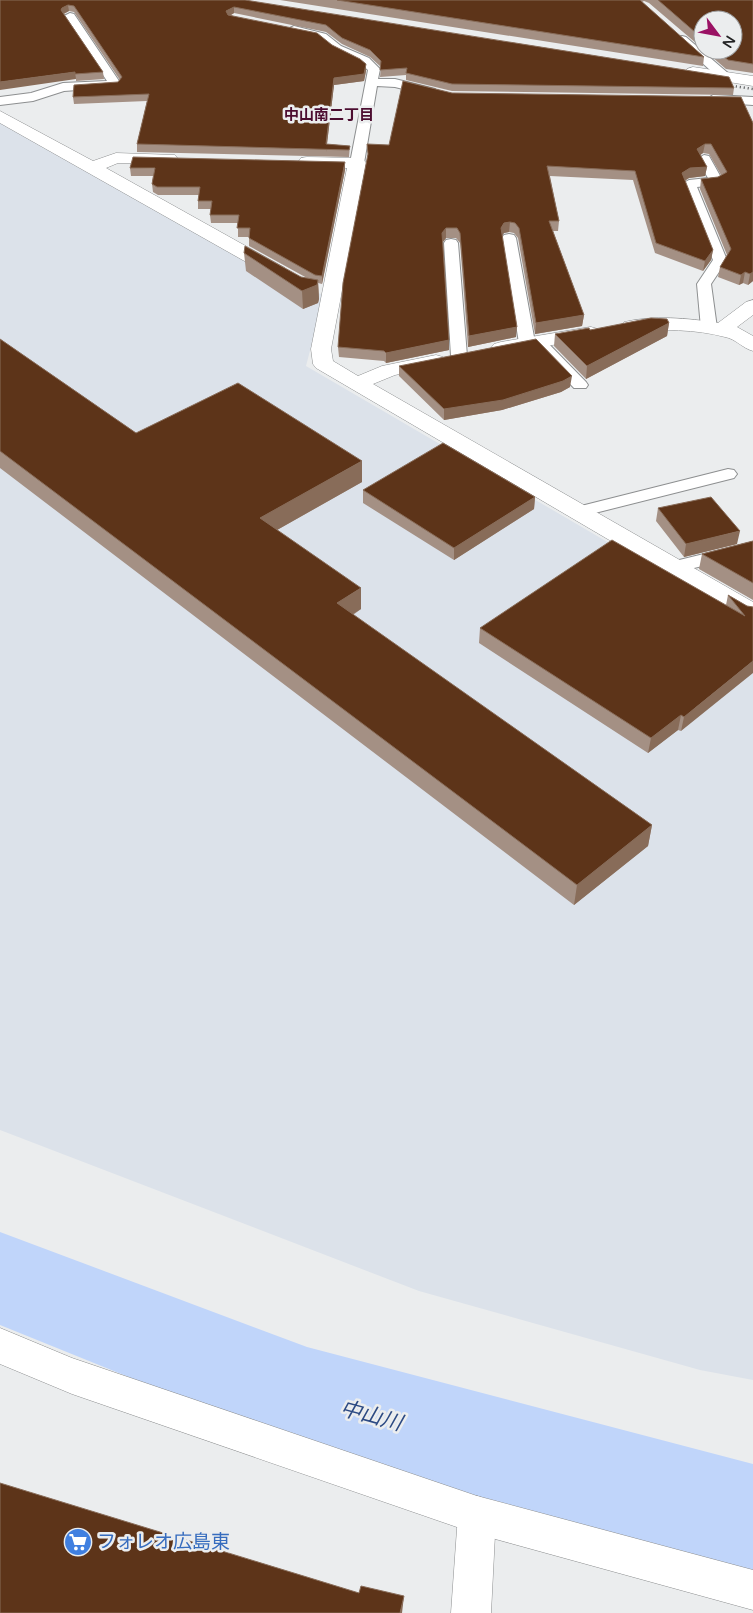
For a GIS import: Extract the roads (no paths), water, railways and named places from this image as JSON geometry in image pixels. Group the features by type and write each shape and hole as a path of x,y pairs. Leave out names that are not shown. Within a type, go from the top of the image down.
{"street":[{"path":"677,69 753,81"},
{"path":"1,103 91,168 293,281"},
{"path":"91,168 116,158 184,160"},
{"path":"289,162 357,163 324,292 321,349 323,364 753,613"},
{"path":"715,329 753,306"},
{"path":"357,384 389,370 533,342 650,324 715,329 735,333 753,345"},
{"path":"0,1346 72,1376 477,1515 753,1590"},
{"path":"470,1613 477,1515"}],"lane":[{"path":"1,103 33,97 63,86 115,84 70,16"},
{"path":"280,26 322,36 337,48 365,61 374,69 357,163"},
{"path":"674,32 725,77"},
{"path":"372,82 395,83 443,94"},
{"path":"696,98 753,102"},
{"path":"704,159 716,181 689,184 720,260 704,284 715,329"},
{"path":"509,238 533,342 580,385"},
{"path":"451,243 459,356"},
{"path":"579,512 728,474"},
{"path":"673,567 753,548"}],"waterway":[{"name":"中山川","path":"0,1278 307,1398 753,1518"}],"railway":[{"path":"720,84 753,89"}],"place":[{"name":"フォレオ広島東","path":"78,1542"}],"district":[{"name":"中山南二丁目","path":"329,115"}]}
